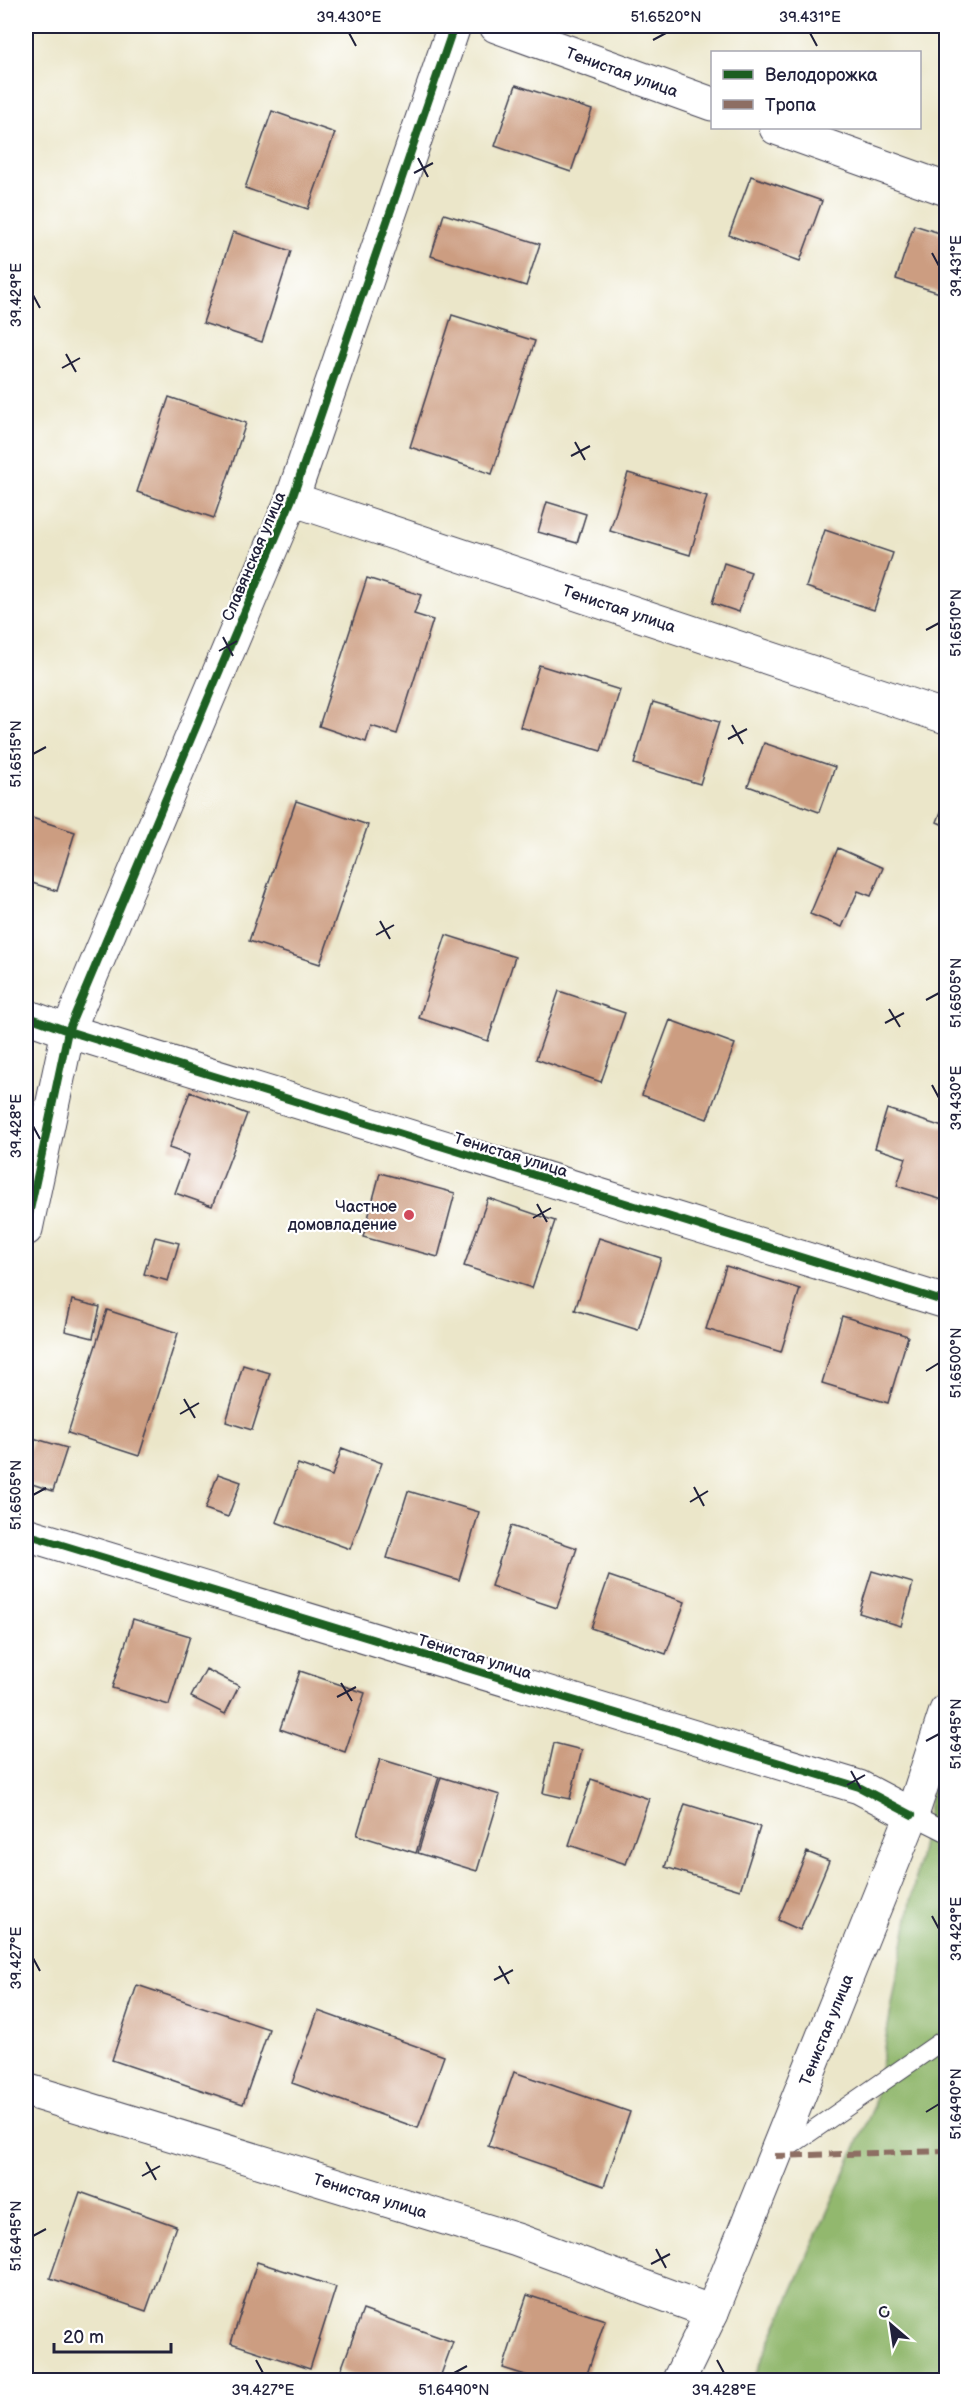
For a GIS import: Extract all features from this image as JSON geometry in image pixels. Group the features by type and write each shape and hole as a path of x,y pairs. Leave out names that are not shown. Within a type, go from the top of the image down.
{"street":[{"name":"Славянская улица","path":"26,1229 68,1031 292,499 454,26"},
{"name":"Тенистая улица","path":"496,26 711,104"},
{"path":"779,129 946,189"},
{"name":"Тенистая улица","path":"292,499 946,717"},
{"name":"Тенистая улица","path":"26,1016 68,1031 946,1302"},
{"name":"Тенистая улица","path":"26,1534 858,1787 912,1815"},
{"name":"Тенистая улица","path":"679,2380 712,2312 776,2156 912,1815 946,1711"},
{"name":"Тенистая улица","path":"26,2090 517,2240 712,2312"}],"lane":[{"path":"912,1815 946,1832"},
{"path":"776,2156 946,2038"}],"green space":[{"path":"946,1711 946,2380 753,2380 873,2108"}],"building":[{"path":"516,85 592,110 571,172 495,146"},
{"path":"272,111 335,133 308,209 245,188"},
{"path":"751,176 822,201 800,261 729,235"},
{"path":"444,214 540,244 526,286 431,256"},
{"path":"914,225 946,235 946,295 896,279"},
{"path":"233,232 291,251 262,342 203,323"},
{"path":"452,315 535,341 492,474 410,447"},
{"path":"169,397 246,423 214,518 137,492"},
{"path":"628,473 707,496 690,555 610,531"},
{"path":"547,502 586,514 577,543 538,532"},
{"path":"825,530 893,553 874,610 806,587"},
{"path":"724,563 751,572 739,612 712,603"},
{"path":"367,578 421,595 414,614 433,620 397,734 371,726 366,742 319,726"},
{"path":"539,665 620,690 601,751 520,727"},
{"path":"653,702 719,722 700,784 634,764"},
{"path":"764,743 835,767 819,812 748,786"},
{"path":"946,799 946,826 937,822"},
{"path":"296,801 368,825 320,964 249,941"},
{"path":"26,816 75,832 57,891 26,881"},
{"path":"838,848 883,868 871,896 858,891 842,927 810,914"},
{"path":"446,935 515,957 488,1041 419,1018"},
{"path":"559,991 625,1013 601,1082 536,1059"},
{"path":"670,1020 735,1044 707,1119 642,1095"},
{"path":"190,1092 247,1114 212,1206 175,1193 189,1155 169,1148"},
{"path":"887,1109 946,1128 946,1201 897,1186 906,1158 875,1148"},
{"name":"Частное домовладение","path":"380,1173 455,1193 438,1257 363,1237"},
{"path":"488,1198 555,1221 532,1288 464,1266"},
{"path":"155,1237 179,1243 168,1281 144,1274"},
{"path":"599,1238 661,1258 638,1330 575,1310"},
{"path":"726,1266 800,1289 781,1352 706,1329"},
{"path":"72,1300 100,1307 93,1338 65,1331"},
{"path":"107,1310 178,1333 139,1456 68,1433"},
{"path":"842,1316 908,1336 888,1403 822,1383"},
{"path":"243,1365 270,1373 252,1430 226,1422"},
{"path":"33,1438 67,1448 53,1491 26,1482 26,1462"},
{"path":"342,1448 382,1463 350,1549 276,1522 298,1464 332,1476"},
{"path":"218,1474 241,1482 228,1517 205,1509"},
{"path":"408,1491 479,1512 459,1580 387,1558"},
{"path":"511,1526 577,1548 557,1608 491,1586"},
{"path":"872,1571 913,1583 901,1626 859,1613"},
{"path":"609,1576 685,1602 666,1654 591,1628"},
{"path":"133,1619 190,1636 169,1705 112,1688"},
{"path":"206,1669 239,1686 225,1714 191,1697"},
{"path":"300,1671 365,1693 345,1752 280,1729"},
{"path":"554,1743 582,1750 570,1799 543,1793"},
{"path":"380,1759 439,1777 416,1853 357,1835"},
{"path":"441,1777 500,1795 477,1871 418,1853"},
{"path":"591,1779 649,1799 626,1864 569,1845"},
{"path":"685,1804 760,1827 740,1890 665,1867"},
{"path":"807,1852 829,1861 800,1930 778,1920"},
{"path":"137,1985 269,2029 243,2104 112,2060"},
{"path":"318,2011 444,2056 418,2128 292,2083"},
{"path":"514,2072 630,2112 604,2186 488,2146"},
{"path":"80,2192 176,2226 146,2311 50,2278"},
{"path":"257,2262 336,2287 310,2369 231,2343"},
{"path":"527,2295 605,2320 585,2380 541,2380 503,2368"},
{"path":"363,2310 453,2342 439,2380 370,2380 341,2370"}],"marked path":[{"path":"775,2156 946,2151"}],"cycle path":[{"path":"26,1229 68,1031 292,499 454,26"},
{"path":"26,1016 68,1031 946,1302"},
{"path":"26,1534 859,1787 912,1815"}],"place":[{"name":"Частное домовладение","path":"409,1215"}]}
